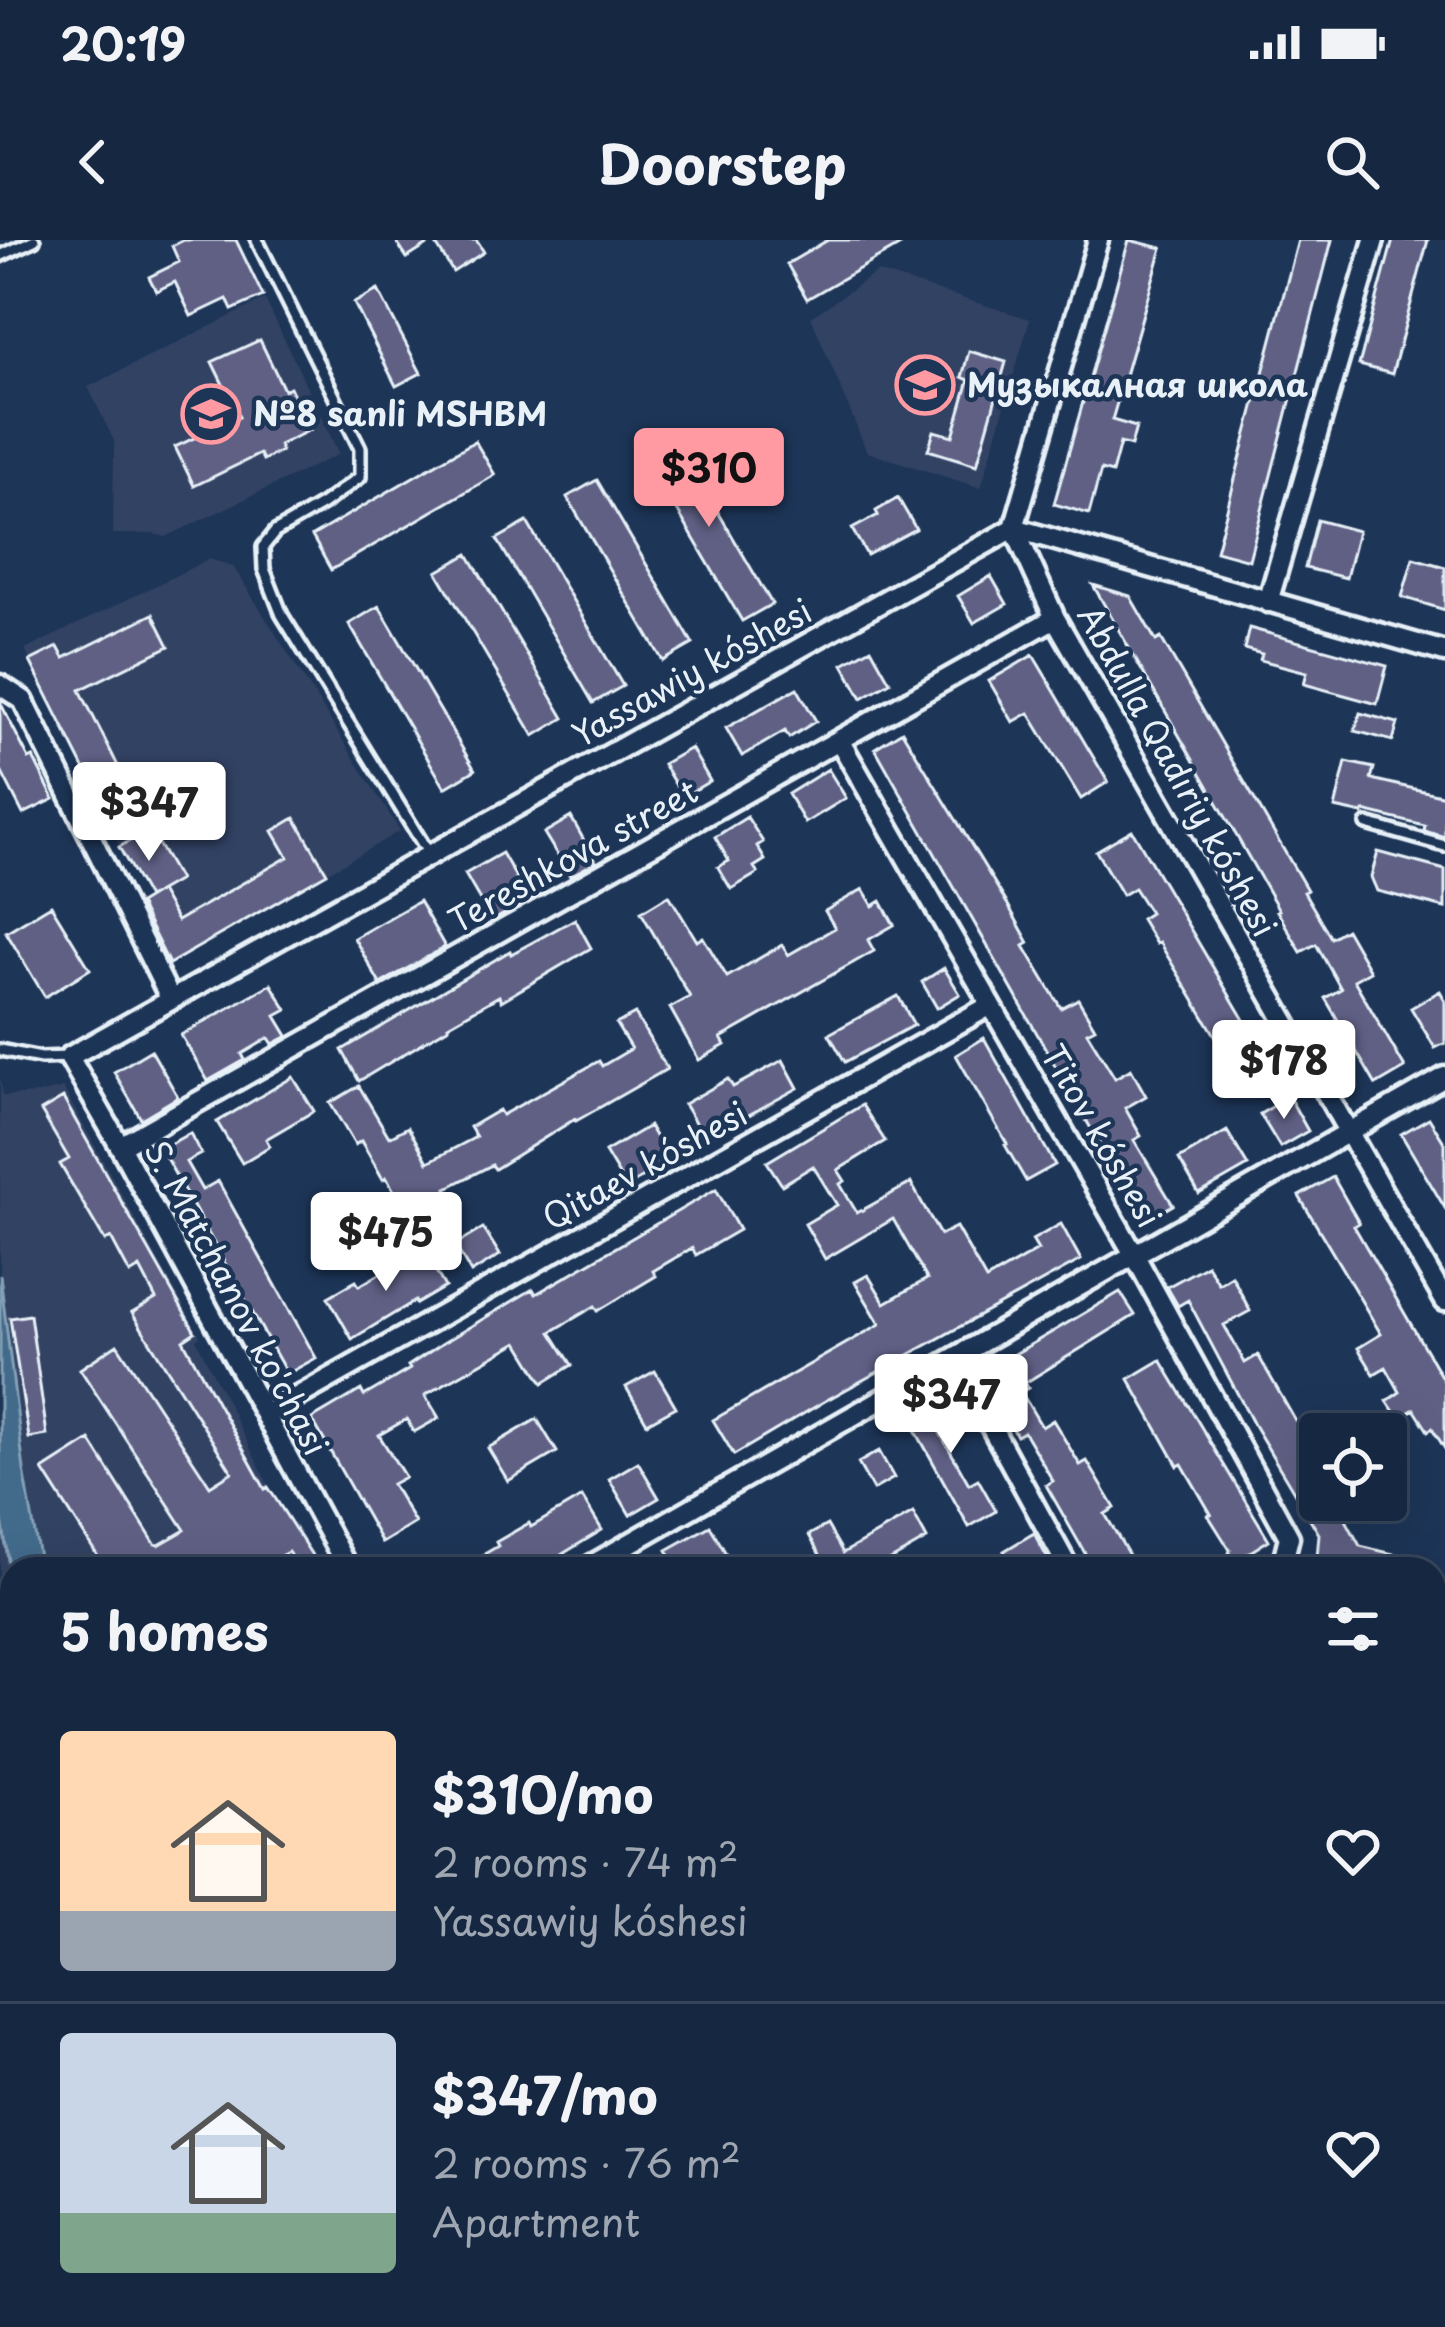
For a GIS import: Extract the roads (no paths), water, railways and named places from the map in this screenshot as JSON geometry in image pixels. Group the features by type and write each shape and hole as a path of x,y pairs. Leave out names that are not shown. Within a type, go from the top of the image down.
{"street":[{"path":"1098,240 1013,528 1445,652"},
{"path":"1268,602 1374,240"},
{"name":"Yassawiy kóshesi","path":"70,1057 1013,528"},
{"name":"Abdulla Qadıriy kóshesi","path":"1013,528 1055,618 1445,1301"},
{"name":"Tereshkova street","path":"120,1146 1055,618"},
{"path":"0,685 23,700 170,1000"},
{"name":"Titov kóshesi","path":"839,740 1135,1256 1288,1537 1284,1557"},
{"name":"Qitaev kóshesi","path":"265,1415 992,1005"},
{"name":"S. Matchanov ko'chasi","path":"70,1057 342,1557"},
{"path":"625,1557 954,1359 1445,1077"},
{"path":"954,1359 1062,1557"}],"lane":[{"path":"0,256 34,240"},
{"path":"257,240 360,448 360,477 275,532 263,547 264,569 282,615 429,854"},
{"path":"1367,824 1445,846"},
{"path":"0,1051 70,1057"}],"place":[{"name":"Музыкалная школа","path":"925,385"},
{"name":"№8 sanli MSHBM","path":"211,414"}]}
